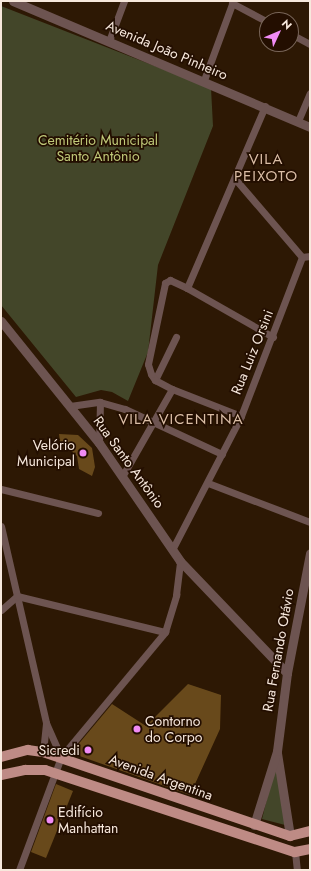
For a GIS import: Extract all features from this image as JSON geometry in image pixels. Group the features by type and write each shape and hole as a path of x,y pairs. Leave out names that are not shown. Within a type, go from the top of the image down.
{"main road":[{"name":"Avenida Argentina","path":"1,757 28,750 61,756 254,825 290,836"},
{"name":"Avenida Argentina","path":"1,775 25,770 54,772 295,852 310,849"},
{"path":"290,836 310,831"}],"street":[{"name":"Avenida João Pinheiro","path":"13,1 204,80 310,127"},
{"path":"109,41 124,1"},
{"path":"204,80 233,2 259,17"},
{"path":"299,38 310,44"},
{"path":"298,121 310,93"},
{"path":"188,288 236,180 265,106"},
{"path":"236,180 302,257 310,256"},
{"name":"Rua Luiz Orsini","path":"172,548 208,483 241,416 273,337 302,257"},
{"path":"241,416 172,389 155,380 148,364 163,287 170,280 188,288 273,337"},
{"name":"Rua Santo Antônio","path":"2,326 70,406 99,443 123,475 180,561 287,673"},
{"path":"155,380 176,337"},
{"path":"123,475 172,389"},
{"path":"70,406 100,402 155,421 222,454"},
{"path":"99,443 100,402"},
{"path":"208,483 310,522"},
{"path":"1,489 98,513"},
{"path":"1,526 46,723 61,756"},
{"name":"Rua Fernando Otávio","path":"277,751 287,673 306,590 310,553"},
{"path":"19,870 61,756 165,632 176,595 180,561"},
{"path":"1,610 17,596"},
{"path":"17,596 165,632"},
{"path":"43,752 46,723"},
{"path":"254,825 277,751"},
{"path":"277,751 290,836"},
{"path":"295,852 297,870"}],"green space":[{"name":"Cemitério Municipal Santo Antônio","path":"1,6 211,88 213,126 158,265 148,352 128,401 112,392 101,390 76,397 1,305"},
{"path":"276,762 285,825 262,819"}],"building":[{"name":"Velório Municipal","path":"59,434 78,435 92,448 95,467 92,476 79,469 77,456 70,450 61,449"},
{"path":"188,684 221,695 220,729 190,795 71,753 112,704 146,726"},
{"name":"Edifício Manhattan","path":"56,784 73,791 46,858 31,852"}],"place":[{"name":"Velório Municipal","path":"83,453"},
{"name":"Contorno do Corpo","path":"137,729"},
{"name":"Sicredi","path":"88,750"},
{"name":"Edifício Manhattan","path":"50,820"}],"district":[{"name":"VILA PEIXOTO","path":"266,168"},
{"name":"VILA VICENTINA","path":"181,420"}]}
